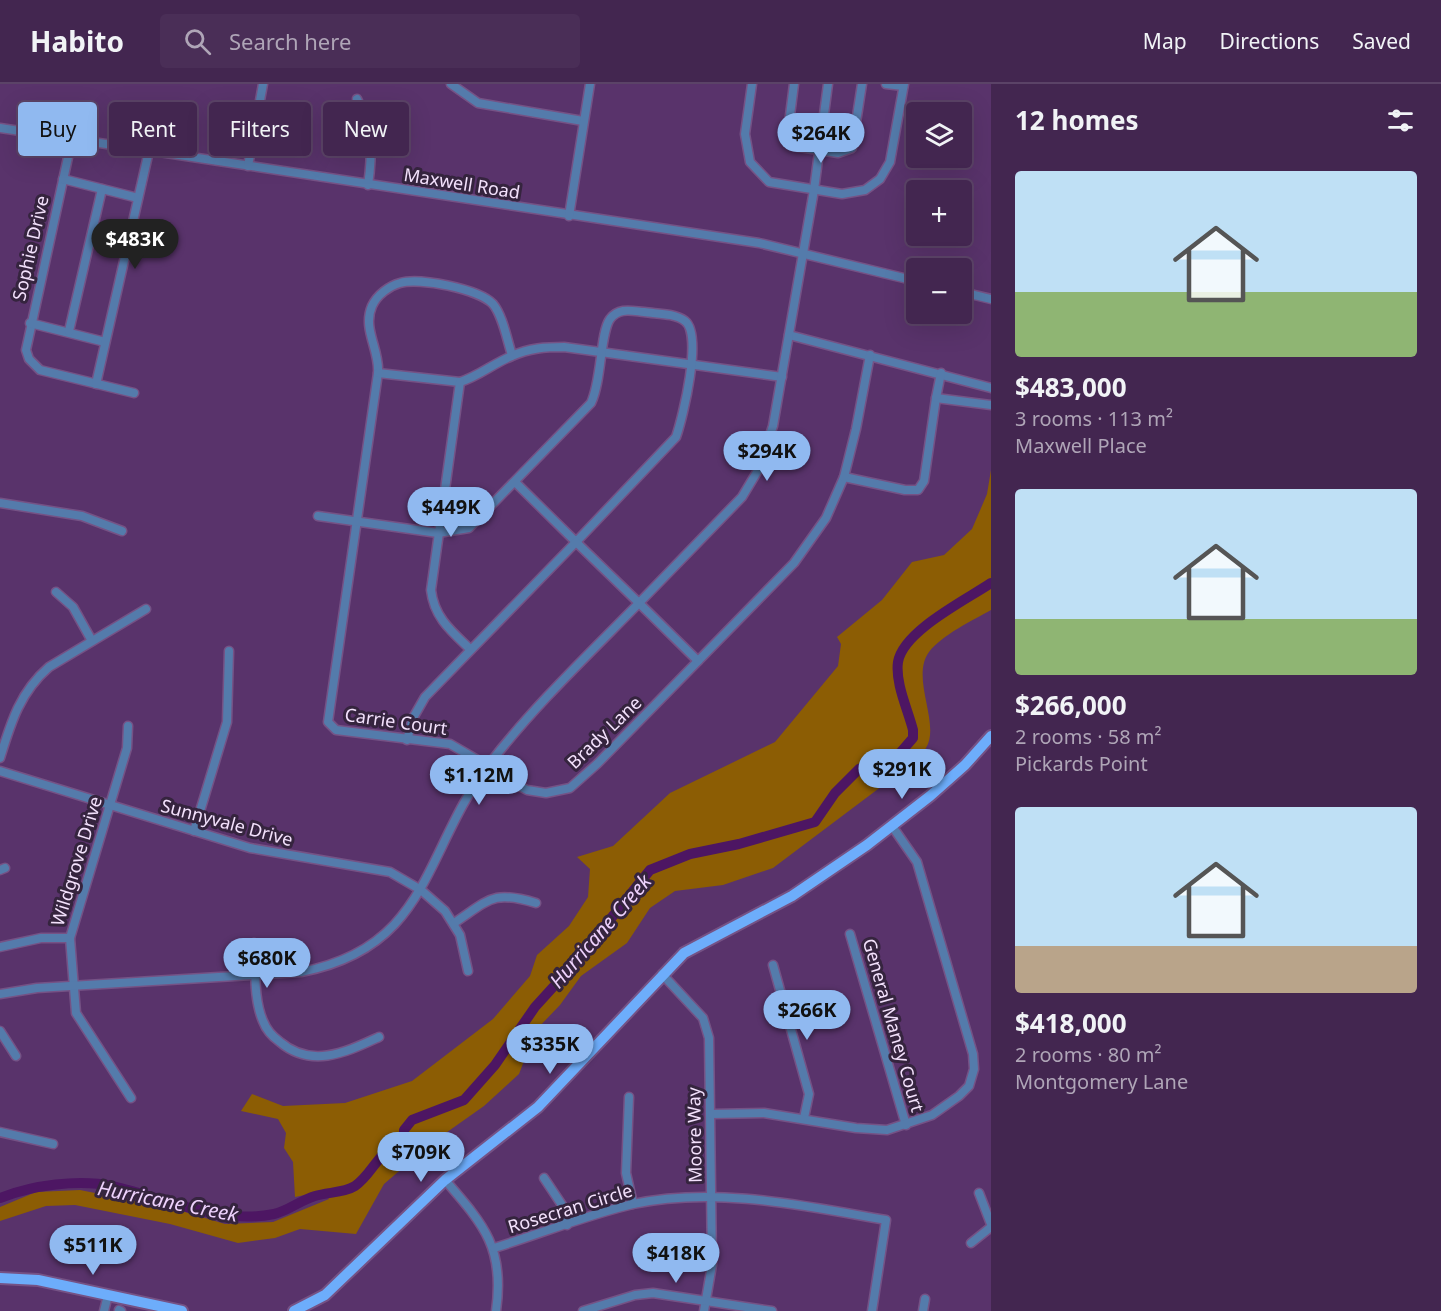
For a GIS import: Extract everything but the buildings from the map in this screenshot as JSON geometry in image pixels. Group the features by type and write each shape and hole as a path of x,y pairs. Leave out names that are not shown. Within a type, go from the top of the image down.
{"main road":[{"path":"294,1311 326,1294 445,1180 538,1107 684,953 792,896 892,826 966,765 991,736"},
{"path":"0,1278 38,1280 182,1311"}],"street":[{"path":"248,166 263,84"},
{"path":"451,84 478,104 583,121"},
{"path":"569,216 590,84"},
{"path":"752,84 745,134 750,162 769,182 842,194 865,190 880,179 890,162 904,85 886,84"},
{"path":"794,84 788,139 793,146 838,153 852,148 862,84"},
{"path":"0,994 28,989 73,986 257,977 321,969 356,955 385,934 422,890 447,832 488,766 530,714 742,497 758,472 773,426 782,377 814,190 828,84"},
{"path":"357,99 367,118 372,139 368,185"},
{"name":"Maxwell Road","path":"0,128 18,131"},
{"name":"Sophie Drive","path":"68,156 30,323 26,350 33,365 51,374 134,393"},
{"path":"96,384 148,156"},
{"name":"Maxwell Road","path":"182,156 759,243 906,278"},
{"path":"63,178 138,198"},
{"path":"69,331 102,189"},
{"path":"356,521 378,373 378,356 369,331 369,315 378,297 388,288 401,282 416,281 473,291 484,296 496,308 512,356"},
{"path":"972,294 991,299"},
{"path":"318,516 438,533 469,528 591,404 598,389 611,318 617,312 626,310 676,317 686,322 692,332 682,420 676,437 425,697 413,718 407,740"},
{"path":"30,323 69,331 105,342"},
{"path":"789,335 991,388"},
{"path":"378,373 460,382 512,356 542,347 564,347 782,377"},
{"name":"Brady Lane","path":"488,766 527,790 546,793 570,788 794,563 826,518 844,477 870,355"},
{"path":"844,477 905,490 922,487 940,373"},
{"path":"460,382 431,590 435,609 447,626 470,649"},
{"path":"936,398 991,405"},
{"path":"515,482 698,661"},
{"path":"0,503 82,516 122,531"},
{"name":"Carrie Court","path":"356,521 327,712 330,727 336,730 450,744 488,766"},
{"path":"56,592 73,607 93,641"},
{"path":"0,758 18,705 36,679 49,667 146,609"},
{"path":"194,831 226,722 229,651"},
{"name":"Wildgrove Drive","path":"128,726 127,748 70,938 76,1013 131,1098"},
{"name":"Sunnyvale Drive","path":"0,771 275,854 372,867 403,878 422,890 454,923 465,947 468,971"},
{"path":"711,1114 764,1113 887,1130 932,1115 969,1086 974,1069 973,1054 916,862 892,826"},
{"path":"454,923 498,896 510,895 536,903"},
{"name":"General Maney Court","path":"850,934 906,1125"},
{"path":"0,946 41,938 70,938"},
{"path":"254,944 263,1021 276,1039 293,1051 314,1057 327,1057 340,1054 378,1037"},
{"path":"772,965 809,1094 804,1118"},
{"name":"Moore Way","path":"662,974 703,1018 709,1038 712,1265 704,1311"},
{"path":"0,1031 13,1052"},
{"path":"629,1097 626,1173 633,1204"},
{"path":"0,1132 53,1144"},
{"path":"544,1178 562,1205 567,1225"},
{"path":"445,1180 482,1225 494,1248 499,1281 496,1311"},
{"path":"971,1243 991,1226 979,1193"},
{"name":"Rosecran Circle","path":"494,1248 633,1204 670,1199 759,1198 886,1220 872,1311"},
{"path":"583,1311 635,1295 653,1293 772,1311"},
{"path":"104,1311 108,1294"},
{"path":"923,1311 925,1299"}],"shaded area":[{"path":"991,470 991,610 950,634 929,652 924,663 923,675 930,738 923,752 910,765 773,868 723,885 675,891 650,908 627,943 581,976 560,1005 536,1030 519,1074 484,1106 433,1142 384,1184 356,1234 300,1229 275,1238 238,1243 170,1224 75,1205 46,1206 0,1221 0,1207 36,1192 80,1190 175,1209 225,1224 273,1222 329,1199 324,1191 295,1197 293,1162 284,1148 286,1133 278,1119 241,1111 252,1094 283,1106 345,1103 412,1081 493,1019 530,976 537,955 569,926 588,897 590,869 577,857 613,846 670,793 775,742 838,666 841,644 837,637 882,600 912,562 944,555 972,529 987,494"}],"waterway":[{"name":"Hurricane Creek","path":"0,1198 56,1184 85,1183 113,1186 192,1209 233,1216 254,1216 279,1213 310,1198 355,1186 388,1149 404,1138 404,1130 412,1120 464,1100 495,1065 535,1007 575,963 650,870 690,854 739,844 815,822 835,793 859,769 900,753 913,738 913,730 898,679 898,662 902,650 911,639 937,617 991,583"}]}
